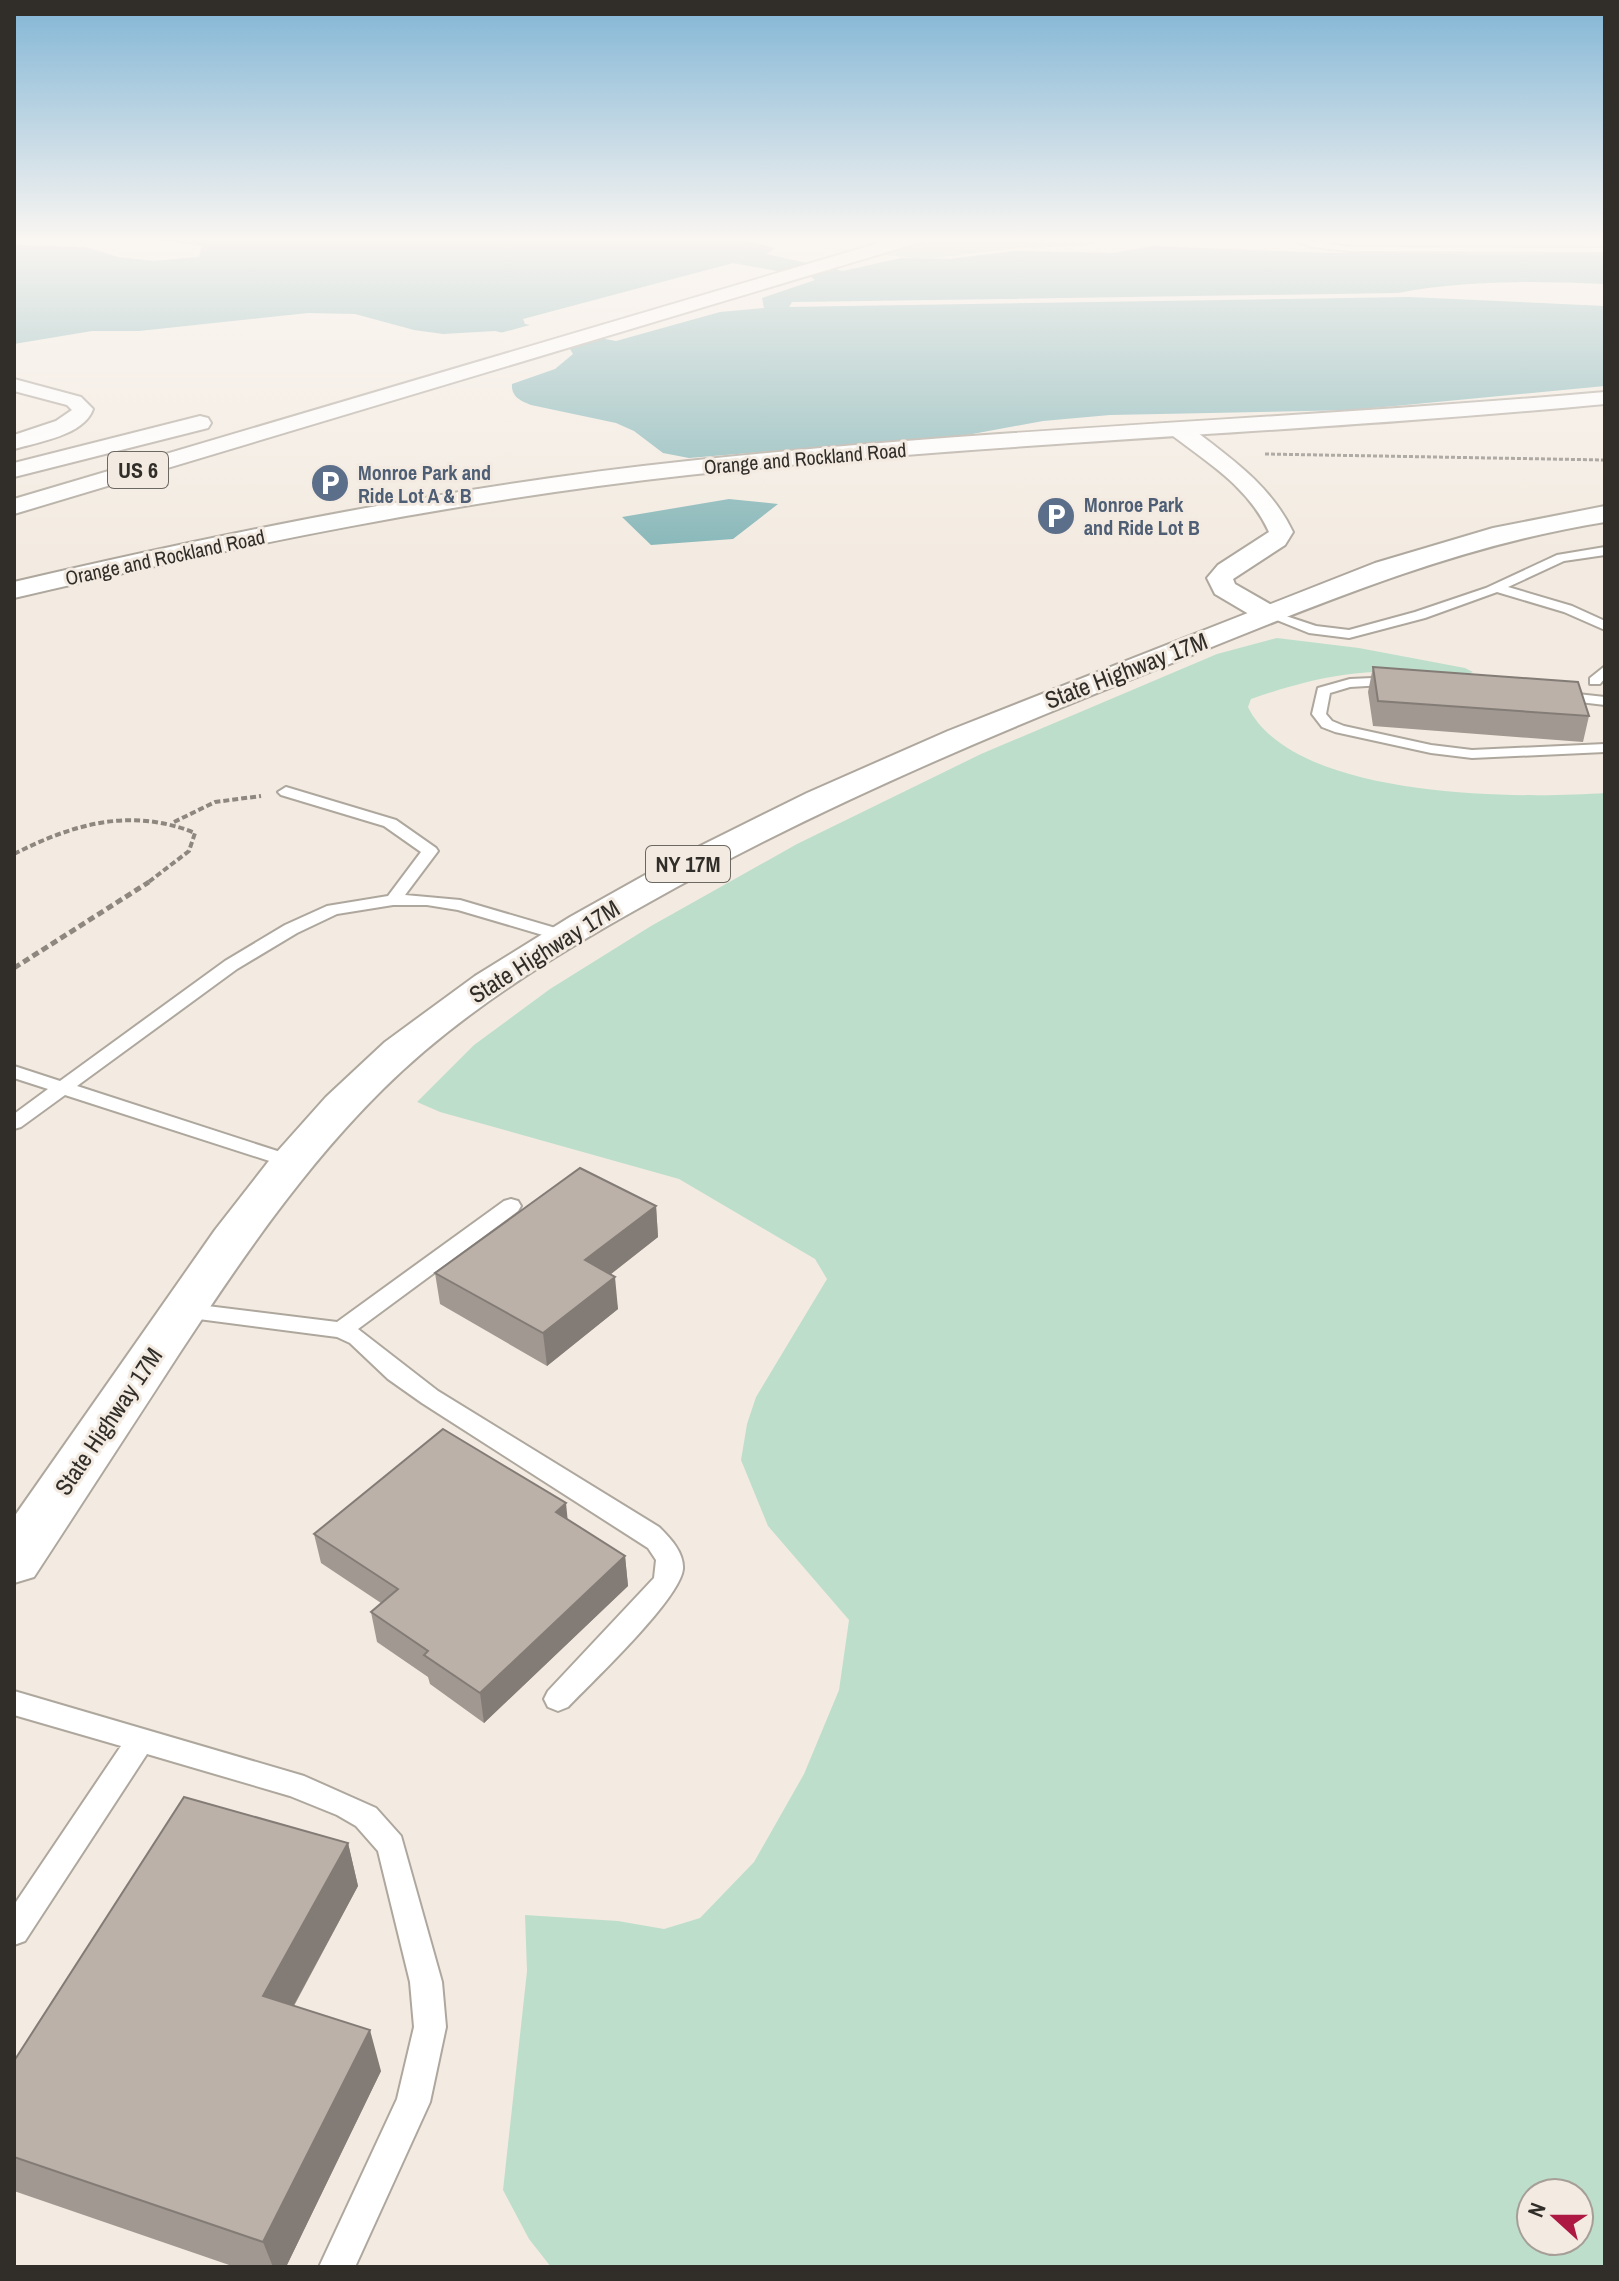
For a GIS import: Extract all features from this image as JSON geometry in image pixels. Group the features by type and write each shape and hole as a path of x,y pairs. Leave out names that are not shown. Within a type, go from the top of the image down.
{"main road":[{"name":"US 6","path":"14,507 562,343"},
{"name":"Orange and Rockland Road","path":"14,590 280,532 577,482 819,456 1605,398"},
{"name":"US 6","path":"14,470 221,419 14,480"},
{"name":"State Highway 17M","path":"14,1561 229,1243 292,1162 370,1078 448,1011 563,936 692,861 836,790 1018,713 1436,550 1528,526 1605,514"}],"street":[{"path":"14,385 74,401 83,409 80,417 64,426 14,442"},
{"path":"1181,431 1250,485 1273,513 1281,532 1276,540 1267,549 1227,570 1220,578 1224,588 1268,614"}],"lane":[{"path":"1268,614 1314,630 1349,634 1420,615 1496,588 1561,558 1605,551"},
{"path":"1496,588 1568,609 1605,626"},
{"path":"1416,683 1357,682 1331,687 1323,691 1319,714 1327,724 1340,729 1454,753 1566,752 1605,748"},
{"path":"1546,695 1605,701"},
{"path":"286,792 390,823 430,851 393,900"},
{"path":"14,1123 231,965 291,929 333,910 393,900 427,900 460,905 563,936"},
{"path":"14,1072 292,1162"},
{"path":"341,1330 511,1206"},
{"path":"183,1310 341,1330 358,1338 396,1373 430,1397 650,1534 668,1550 670,1577 661,1590 558,1699"},
{"path":"14,1703 294,1785 366,1817 391,1845 426,1982 430,2027 413,2102 337,2267"},
{"path":"14,1931 141,1740"}],"path":[{"path":"1209,453 1605,460"},
{"path":"174,822 215,802 286,792"},
{"path":"14,854 80,827 116,818 146,816 174,822 195,833 189,851 163,873 14,968"}],"green space":[{"path":"1277,638 1359,648 1473,672 1465,675 1406,672 1357,674 1308,682 1251,699 1248,707 1273,737 1310,760 1357,776 1410,787 1518,795 1605,793 1605,2267 551,2267 529,2239 503,2190 527,1971 525,1915 618,1921 664,1929 700,1918 754,1862 804,1774 839,1690 849,1620 768,1526 741,1460 747,1424 756,1397 827,1279 815,1259 679,1179 440,1112 417,1102 474,1045 550,989 651,926 797,844 981,754 1217,654"}],"water":[{"path":"547,343 1605,343 1605,386 1353,410 1110,415 1043,421 967,435 689,458 663,453 634,431 616,423 531,405 515,395 512,384 555,369 573,354 570,349"},
{"path":"729,499 778,504 733,539 651,545 622,517"}],"pier":[{"path":"537,343 586,343 561,351"}],"building":[{"path":"1373,667 1578,682 1589,716 1378,701"},
{"path":"580,1168 656,1206 585,1260 615,1277 543,1333 435,1273"},
{"path":"443,1429 566,1503 556,1512 625,1556 480,1693 424,1655 428,1651 371,1612 398,1589 314,1534"},
{"path":"184,1797 348,1843 263,1996 370,2030 263,2242 14,2157 14,2061"}],"place":[{"name":"Monroe Park and Ride Lot A & B","path":"330,483"},
{"name":"Monroe Park and Ride Lot B","path":"1056,516"}]}
